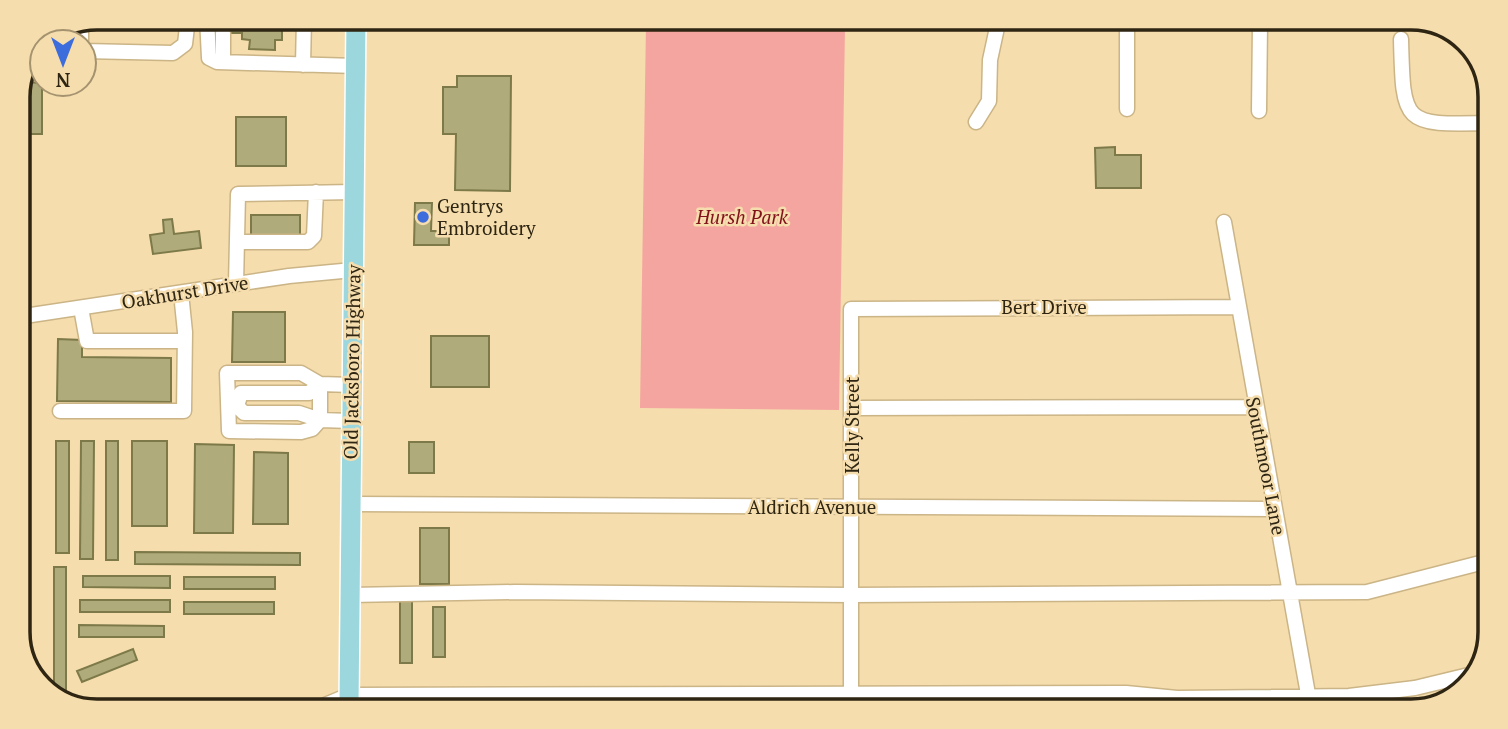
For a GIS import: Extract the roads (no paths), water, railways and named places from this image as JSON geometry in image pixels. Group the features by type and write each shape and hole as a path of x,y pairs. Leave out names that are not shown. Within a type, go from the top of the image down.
{"main road":[{"name":"Old Jacksboro Highway","path":"349,699 356,30"}],"street":[{"path":"98,51 173,53 185,44 187,30"},
{"path":"208,30 209,58 223,62 356,66"},
{"path":"303,65 304,30"},
{"path":"976,122 989,101 990,60 996,30"},
{"path":"1127,30 1127,109"},
{"path":"1259,111 1260,30"},
{"path":"223,33 223,62"},
{"path":"1401,39 1405,104 1412,114 1433,124 1478,123"},
{"path":"237,242 307,242 314,236 316,192"},
{"path":"236,284 238,194 354,192"},
{"name":"Southmoor Lane","path":"1224,222 1236,307 1308,699"},
{"name":"Oakhurst Drive","path":"30,315 236,284 353,270"},
{"path":"60,411 184,411 185,341 181,293"},
{"name":"Bert Drive","path":"851,309 1236,307"},
{"path":"81,308 87,341 185,341"},
{"name":"Kelly Street","path":"851,309 851,699"},
{"path":"320,384 320,421 312,429 301,432 229,431 227,373 301,373 320,384 352,385"},
{"path":"320,384 309,393 241,393 237,405 244,413 299,413 320,421 352,421"},
{"path":"853,408 1255,407"},
{"name":"Aldrich Avenue","path":"351,504 1274,509"},
{"path":"350,595 515,592 851,595 1367,592 1478,564"},
{"path":"1334,699 1415,688 1461,677"},
{"path":"943,699 1126,693 1199,699"}],"place":[{"name":"Gentrys Embroidery","path":"423,217"}],"park label":[{"name":"Hursh Park","path":"742,217"}]}
